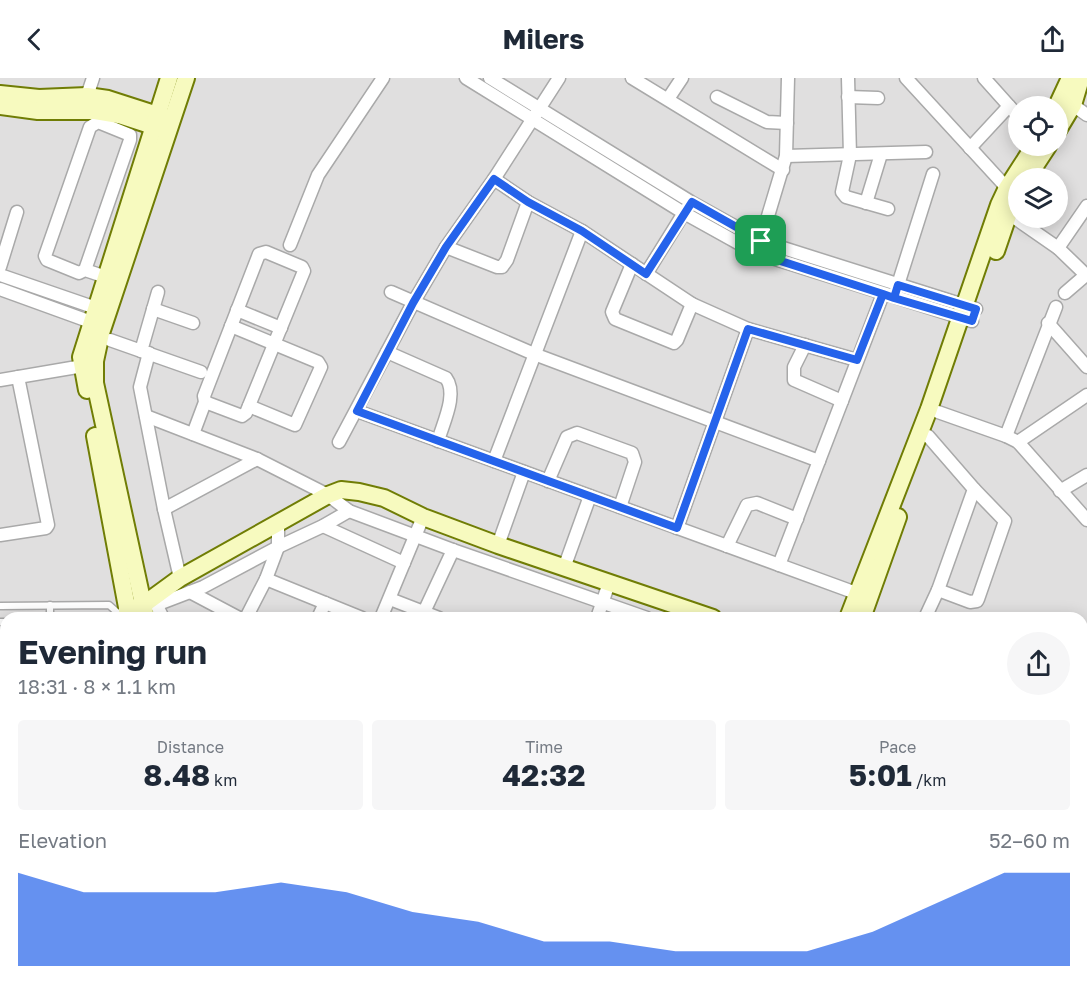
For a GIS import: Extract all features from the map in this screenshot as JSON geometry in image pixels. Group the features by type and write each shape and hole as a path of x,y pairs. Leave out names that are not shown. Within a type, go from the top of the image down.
{"street":[{"path":"87,96 93,78"},
{"path":"136,610 95,383 95,361 101,333 163,123 169,78"},
{"path":"136,610 81,357 125,216 163,123 186,78"},
{"path":"290,245 318,175 383,78"},
{"path":"466,78 531,120 759,247 892,292 969,314"},
{"path":"490,78 688,207"},
{"path":"339,442 413,303 446,247 494,179 559,78"},
{"path":"632,78 783,170"},
{"path":"668,99 682,78"},
{"path":"759,247 786,156 788,78"},
{"path":"848,78 850,155 842,192 846,197 888,209"},
{"path":"906,78 970,148 1008,185"},
{"path":"1067,96 1070,78"},
{"path":"1068,101 1082,78"},
{"path":"990,81 1008,105"},
{"path":"0,94 39,104 163,123"},
{"path":"0,106 39,104 87,96 108,99 163,123"},
{"path":"717,97 767,122 788,123"},
{"path":"848,97 878,98"},
{"path":"970,148 1008,107"},
{"path":"1068,107 1087,115"},
{"path":"86,270 130,140 130,135 98,122 90,127 45,251 47,260 79,273 86,270 106,277"},
{"path":"786,156 926,152"},
{"path":"866,203 881,154"},
{"path":"779,565 857,360 892,292 933,174"},
{"path":"494,179 528,202 582,231 692,304 748,329 857,360"},
{"path":"446,247 502,267 507,260 528,202"},
{"path":"864,612 938,412 969,314 1008,204"},
{"path":"1058,248 1087,206"},
{"path":"646,274 688,207"},
{"path":"106,209 125,216"},
{"path":"0,267 17,212"},
{"path":"850,612 1008,216"},
{"path":"1029,228 1058,248 1087,275 1065,293"},
{"path":"494,461 582,231"},
{"path":"193,434 205,402 204,396 259,254 266,252 304,269 246,413 242,416 205,402"},
{"path":"632,264 612,312 615,319 674,343 692,304"},
{"path":"0,275 94,315"},
{"path":"0,288 94,315"},
{"path":"158,292 140,383 164,509 185,585 229,612"},
{"path":"390,292 534,354 819,461"},
{"path":"1012,439 1048,323 1056,307"},
{"path":"153,309 194,323"},
{"path":"237,310 281,328"},
{"path":"1048,323 1087,367"},
{"path":"231,326 318,362 320,369 295,425 249,406"},
{"path":"677,528 748,329"},
{"path":"110,340 201,372"},
{"path":"806,345 794,367 794,381 842,401"},
{"path":"387,352 446,378 451,385 451,394 438,441"},
{"path":"0,380 83,366"},
{"path":"0,535 46,528 48,525 18,377"},
{"path":"1012,439 1087,395"},
{"path":"357,411 856,593"},
{"path":"938,412 1012,439 1087,520"},
{"path":"146,416 257,459 328,495 350,511 630,612"},
{"path":"548,481 567,437 577,433 632,453 635,462 620,507"},
{"path":"928,436 1005,521 977,601 970,602 938,590"},
{"path":"164,509 257,459"},
{"path":"498,545 524,472"},
{"path":"1060,491 1087,475"},
{"path":"929,612 974,489"},
{"path":"185,585 278,524 341,490 384,498 423,517 498,545 694,612"},
{"path":"564,568 590,496"},
{"path":"727,546 747,505 757,503 797,519"},
{"path":"136,610 185,585 278,547 350,511"},
{"path":"384,612 423,517"},
{"path":"249,612 266,579 278,547 278,524"},
{"path":"323,526 404,563"},
{"path":"421,612 453,550"},
{"path":"266,579 347,612"},
{"path":"599,612 609,583"},
{"path":"390,599 414,612"},
{"path":"321,612 325,603"}],"lane":[{"path":"50,605 50,612"},
{"path":"0,606 110,605 136,610"}],"shaded area":[{"path":"0,78 1087,78 1087,612 0,612"}],"route":[{"path":"761,241 692,202 646,274 582,231 528,202 494,179 446,247 413,303 357,411 677,528 748,329 857,360 883,294 894,298 972,321 976,309 898,285 894,298 883,294 756,253 761,241"}]}
